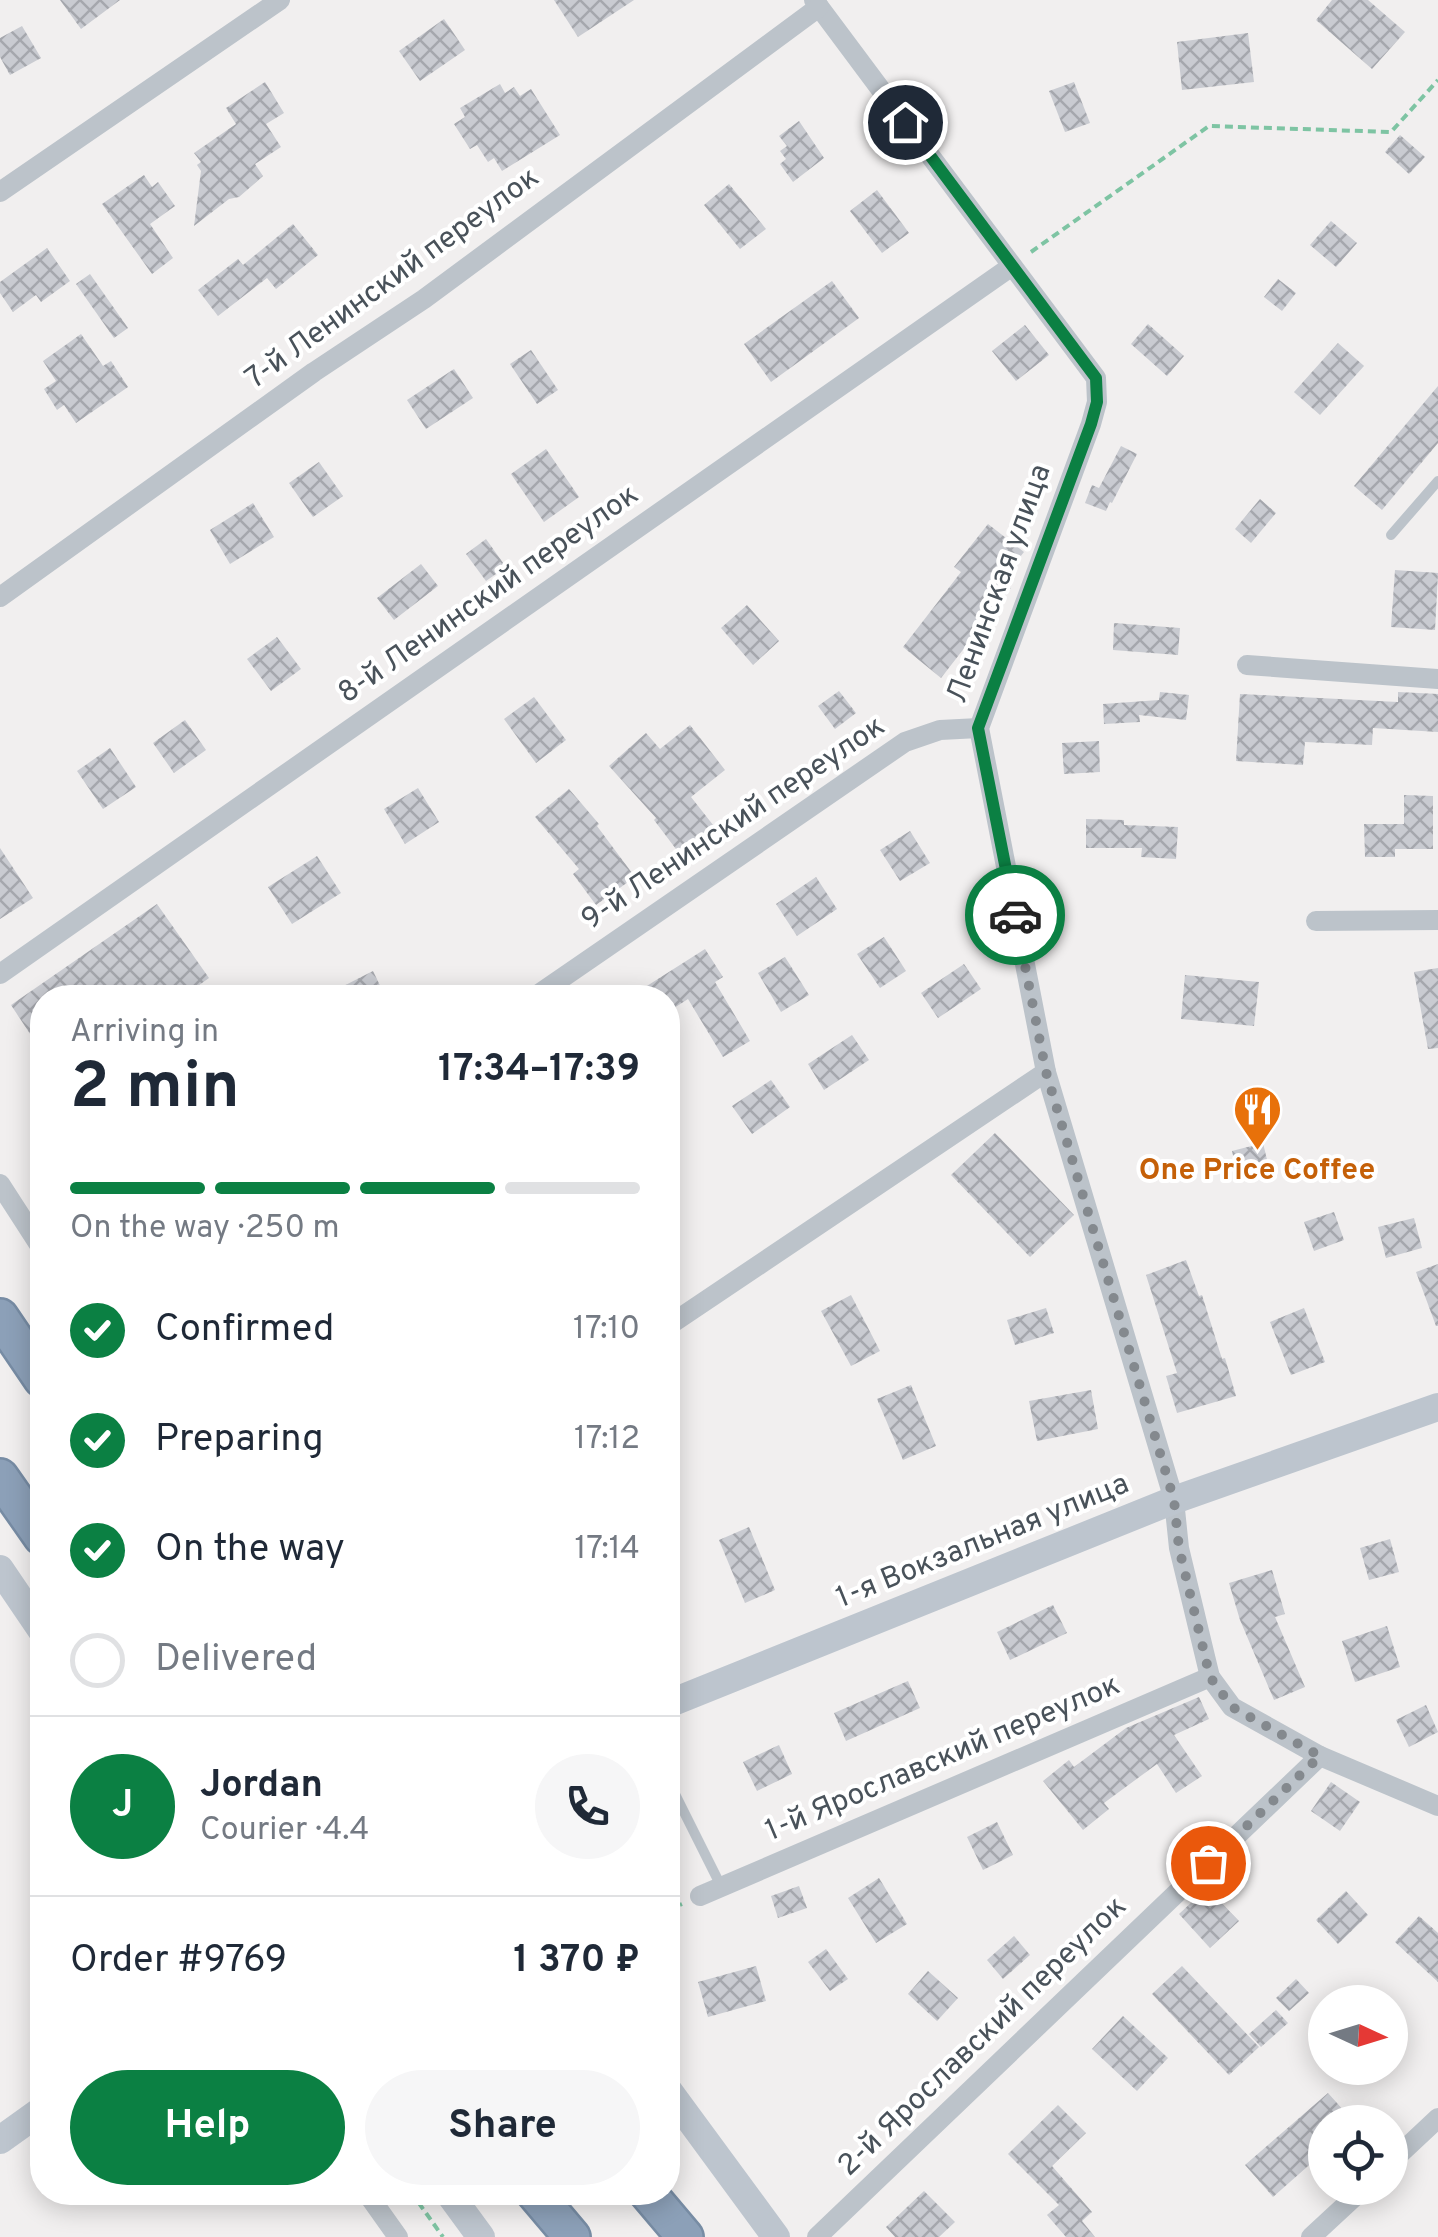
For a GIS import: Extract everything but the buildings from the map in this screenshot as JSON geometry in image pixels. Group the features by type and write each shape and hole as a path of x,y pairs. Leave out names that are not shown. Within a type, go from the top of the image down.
{"highway":[{"path":"0,1318 30,1362"},
{"path":"0,1477 30,1520"},
{"path":"545,2205 572,2237"},
{"path":"658,2205 685,2237"}],"street":[{"path":"0,192 280,0"},
{"name":"Ленинская улица","path":"816,4 1096,378 1097,402 978,728 1046,1072 1174,1500 1179,1548 1210,1677"},
{"name":"7-й Ленинский переулок","path":"0,598 314,372 424,299 816,4"},
{"name":"8-й Ленинский переулок","path":"0,974 1012,266"},
{"path":"1247,665 1438,679"},
{"name":"9-й Ленинский переулок","path":"552,985 905,742 940,730 978,728"},
{"path":"1316,921 1438,920"},
{"path":"680,1318 1046,1072"},
{"path":"0,1184 30,1230"},
{"name":"1-я Вокзальная улица","path":"680,1699 1174,1500 1438,1407"},
{"path":"0,1568 30,1613"},
{"path":"1210,1677 1232,1707 1320,1756 1438,1806"},
{"name":"1-й Ярославский переулок","path":"700,1896 1210,1677"},
{"name":"2-й Ярославский переулок","path":"817,2237 1320,1756"},
{"path":"680,2106 776,2237"},
{"path":"1408,2146 1438,2118"},
{"path":"0,2140 30,2119"},
{"path":"375,2205 398,2237"},
{"path":"458,2205 481,2237"},
{"path":"1312,2237 1346,2205"}],"lane":[{"path":"1391,535 1438,480"},
{"path":"680,1804 722,1886"}],"path":[{"path":"1012,266 1209,126 1391,132 1438,80"},
{"path":"420,2205 443,2237"}],"way so far":[{"path":"1015,915 1046,1072 1174,1500 1179,1548 1210,1677 1232,1707 1320,1756 1208,1863"}],"place":[{"name":"One Price Coffee","path":"1257,1152"}],"route":[{"path":"905,122 1096,378 1097,402 1091,424 978,728 1015,915"}]}
